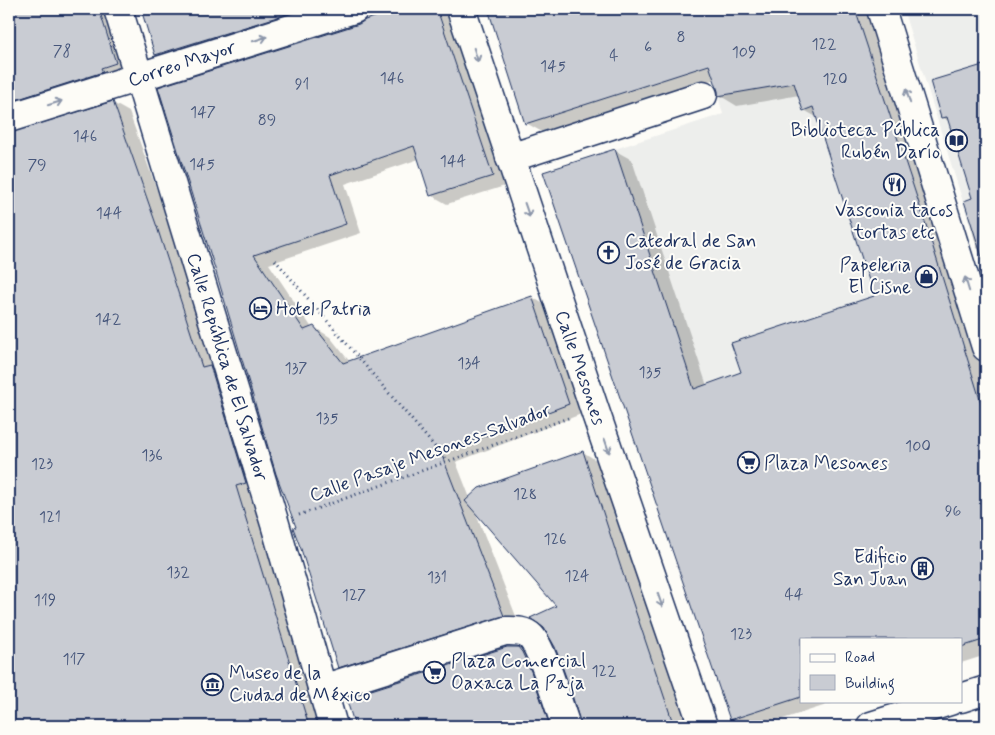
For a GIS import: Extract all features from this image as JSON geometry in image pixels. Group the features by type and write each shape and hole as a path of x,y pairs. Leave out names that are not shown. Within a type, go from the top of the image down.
{"street":[{"name":"Calle República de El Salvador","path":"118,9 275,524 333,726"},
{"name":"Correo Mayor","path":"9,118 354,9"},
{"name":"Calle Mesones","path":"461,9 594,408 703,726"},
{"path":"881,9 986,348"},
{"path":"510,158 702,95"},
{"path":"322,689 505,631 519,631 531,637 538,648 566,726"},
{"path":"962,698 986,690"},
{"path":"871,726 947,702"}],"path":[{"path":"275,260 447,461"},
{"name":"Calle Pasaje Mesones-Salvador","path":"275,524 594,408"}],"shaded area":[{"path":"903,9 986,9 986,276 925,80"},
{"path":"794,83 803,111 813,107 874,296 732,343 741,372 694,389 615,149 723,114 718,96"}],"building":[{"path":"9,9 99,9 116,63 101,68 103,72 9,102"},
{"path":"141,9 303,9 155,55"},
{"path":"400,9 437,9 493,176 430,196 414,146 330,175 346,224 254,255 304,330 314,326 343,363 532,296 569,404 441,453 504,616 338,668 293,528 296,527 276,474 216,272 158,87 359,24 365,20"},
{"path":"488,9 855,9 928,231 986,419 986,639 962,647 962,638 800,638 800,697 730,720 543,172 615,149 694,389 741,372 731,343 874,296 813,107 803,111 794,83 718,96 709,65 525,124"},
{"path":"986,64 986,256 982,257 964,201 972,198 947,117 941,118 930,81"},
{"path":"113,101 157,227 202,367 210,365 246,483 236,486 309,726 9,726 9,133"},
{"path":"583,451 674,726 581,726 555,647 544,628 530,618 556,606 465,501 479,488"},
{"path":"507,647 518,647 522,652 531,671 550,726 355,726 346,698"}],"place":[{"name":"Biblioteca Pública Rubén Darío","path":"956,141"},
{"name":"Vasconia tacos tortas etc","path":"894,184"},
{"name":"Catedral de San José de Gracia","path":"609,252"},
{"name":"Papeleria El Cisne","path":"927,276"},
{"name":"Hotel Patria","path":"260,309"},
{"name":"Plaza Mesones","path":"748,463"},
{"name":"Edificio San Juan","path":"923,568"},
{"name":"Plaza Comercial Oaxaca La Paja","path":"435,672"},
{"name":"Museo de la Ciudad de México","path":"213,684"}]}
